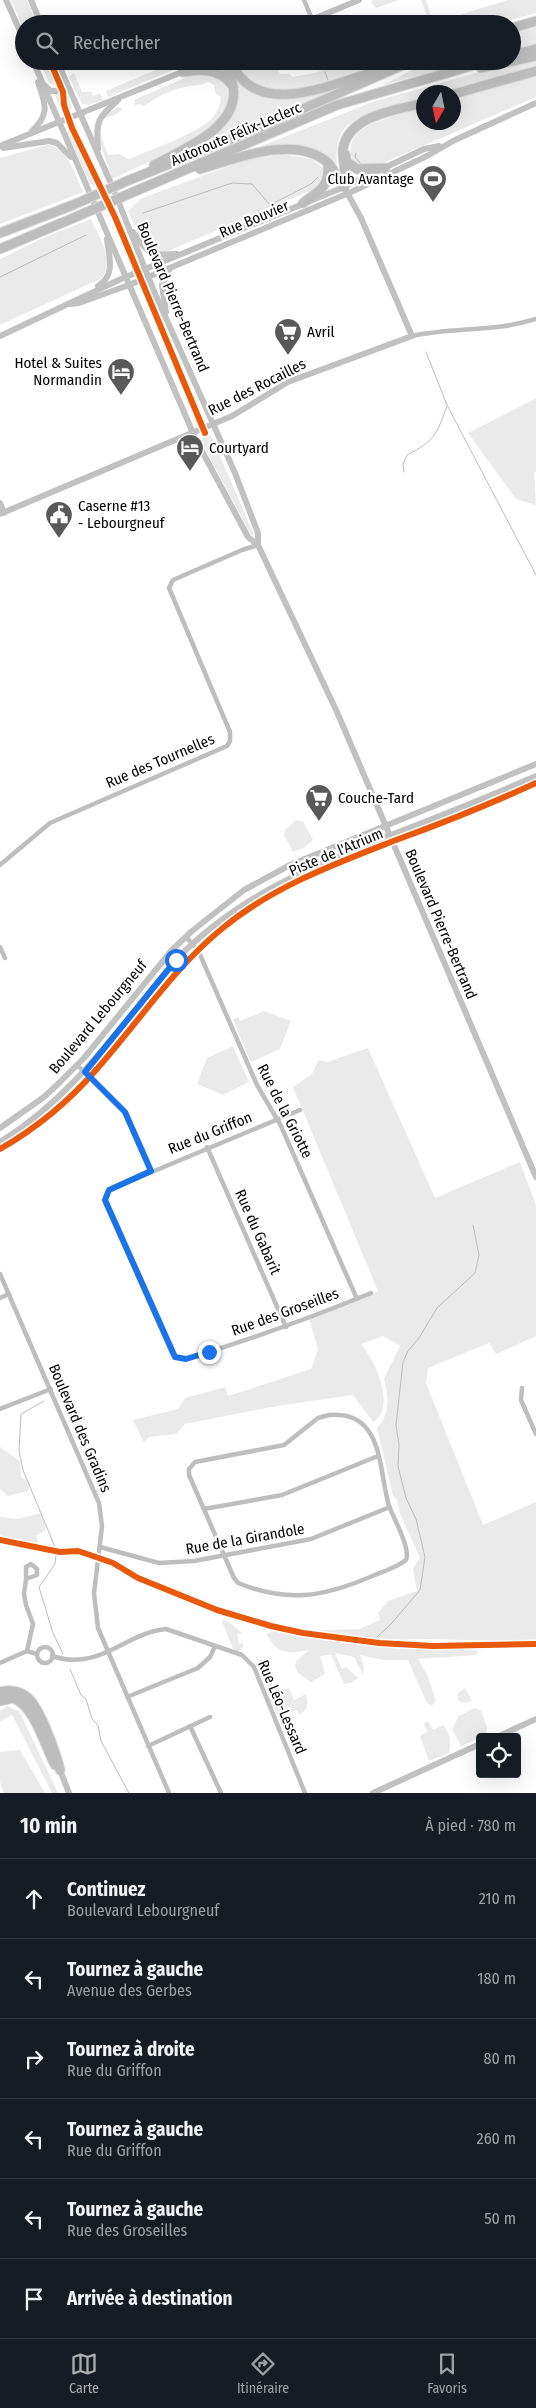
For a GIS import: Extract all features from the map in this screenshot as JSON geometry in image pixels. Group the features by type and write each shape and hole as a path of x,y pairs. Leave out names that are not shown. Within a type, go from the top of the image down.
{"highway":[{"path":"521,26 536,22"},
{"path":"521,53 536,49"},
{"path":"521,59 536,56"},
{"path":"183,72 204,70 216,73 226,78 234,87"},
{"path":"129,180 205,137 222,122 230,111 234,87 227,70"},
{"path":"235,70 255,91 281,95 297,95 381,70"},
{"name":"Autoroute Félix-Leclerc","path":"2,232 73,205 129,180 273,122 391,70"},
{"name":"Autoroute Félix-Leclerc","path":"0,249 337,105 457,70"},
{"path":"398,87 474,70"},
{"path":"461,92 536,71"},
{"path":"346,190 346,180 342,166 343,149 351,131 365,121 416,105"},
{"path":"343,149 348,162 356,169 385,168"},
{"path":"170,177 251,154 297,150 311,153 328,163 346,190"},
{"path":"303,203 327,182 328,163"},
{"path":"0,253 30,236"},
{"path":"0,1692 13,1691 28,1698 32,1703 56,1752 60,1770"},
{"path":"0,1701 12,1698 24,1704 60,1770"}],"main road":[{"path":"6,0 15,20"},
{"path":"31,0 37,15"},
{"path":"322,15 359,0"},
{"path":"29,135 42,122 46,110 35,70"},
{"name":"Boulevard Pierre-Bertrand","path":"37,70 207,463 248,537 258,545"},
{"name":"Boulevard Pierre-Bertrand","path":"61,70 99,155 148,277 214,423 258,533 258,545 336,712 536,1177"},
{"path":"0,147 188,70"},
{"path":"43,84 51,91 57,91 62,86 63,74"},
{"path":"99,155 97,124 101,116 122,96"},
{"name":"Rue Bouvier","path":"70,304 79,303 148,277 427,156 443,146 536,103"},
{"path":"0,147 42,142 57,143 78,166"},
{"name":"Rue Bouvier","path":"0,336 126,277 303,203 346,190 424,149 443,146"},
{"path":"346,190 412,336"},
{"path":"128,225 147,252 154,256 183,254"},
{"path":"82,296 103,283 110,274 107,233"},
{"path":"166,316 162,285 171,267"},
{"name":"Rue des Rocailles","path":"2,514 232,416 288,382 412,336"},
{"path":"0,503 2,514"},
{"name":"Boulevard Lebourgneuf","path":"0,1128 44,1097 77,1065 149,976 186,937 227,903 261,880 290,865 536,764"},
{"name":"Boulevard Lebourgneuf","path":"0,1142 40,1114 85,1072 159,981 193,943 241,905 287,879 323,862 536,776"},
{"path":"506,1733 536,1719"},
{"path":"373,1793 476,1746"},
{"path":"60,1770 69,1793"}],"street":[{"path":"304,0 310,15"},
{"name":"Rue des Rocailles","path":"412,336 446,330 510,326 535,321"},
{"name":"Rue des Tournelles","path":"0,865 50,823 227,746 230,741 230,732 169,588 173,580 245,548 258,545"},
{"name":"Rue de la Griotte","path":"186,937 193,943 198,952 257,1085 278,1120 357,1299"},
{"path":"0,947 5,958"},
{"path":"77,1065 125,1112 151,1171"},
{"name":"Rue du Griffon","path":"178,1358 172,1355 105,1200 109,1190 207,1147 300,1110"},
{"name":"Rue du Gabarit","path":"207,1147 286,1327"},
{"name":"Boulevard des Gradins","path":"0,1274 99,1503 102,1526 94,1580 94,1606 98,1628 169,1793"},
{"name":"Rue des Groseilles","path":"178,1358 186,1359 286,1327 371,1293"},
{"path":"0,1298 9,1294"},
{"path":"522,1388 521,1400 536,1434"},
{"path":"0,1409 51,1389"},
{"path":"329,1414 348,1416 363,1424 374,1441 378,1456 390,1507 408,1552 407,1557 402,1564 342,1589 313,1595 296,1596 270,1593 238,1583 189,1474 189,1469 194,1462 284,1445 318,1418 329,1414"},
{"path":"204,1509 282,1495 378,1456"},
{"name":"Rue de la Girandole","path":"100,1547 159,1563 178,1564 311,1539 390,1507"},
{"path":"26,1579 24,1594 33,1624 27,1651"},
{"name":"Rue Léo-Lessard","path":"52,1656 72,1662 107,1652 156,1630 166,1629 242,1655 254,1667 305,1793"},
{"path":"127,1697 198,1668 210,1657 215,1646"},
{"path":"45,1647 51,1650 52,1656 49,1662 43,1663 39,1660 37,1654 39,1650 45,1647"},
{"path":"0,1663 27,1651 37,1654"},
{"path":"148,1746 210,1717"},
{"path":"190,1726 221,1793"}],"shaded area":[{"path":"11,0 27,0 33,15 18,15"},
{"path":"373,0 399,0 376,8 371,2"},
{"path":"421,0 426,0 431,15 427,15"},
{"path":"508,0 536,0 536,13 521,17 521,15 459,15"},
{"path":"536,27 536,46 521,50 521,31"},
{"path":"536,60 536,67 461,87 461,85 433,85 487,70 521,70 521,63"},
{"path":"44,70 57,70 60,78 58,86 49,83"},
{"path":"156,70 173,70 108,97 106,91"},
{"path":"203,70 220,70 229,100 225,114 205,132 173,150 112,179 98,136 101,117 118,107 123,109 115,115 105,118 102,123 101,132 108,155 119,154 129,159 174,140 208,122 219,107 221,97 216,95 214,85 209,82 179,88 164,94 144,106 139,104 135,106 134,100"},
{"path":"240,70 278,70 280,74 290,74 292,77 323,70 363,70 313,87 288,92 251,85"},
{"path":"412,70 439,70 383,85"},
{"path":"232,71 249,90 267,96 354,82 200,147 225,126 239,100"},
{"path":"74,73 82,92 91,92 93,96 100,93 103,100 88,105 82,104 69,77"},
{"path":"536,76 536,97 461,129 461,97"},
{"path":"65,88 72,108 67,112 61,110 54,93 62,92"},
{"path":"416,90 416,100 373,112 355,121 343,130 338,141 337,170 330,160 310,148 286,147 249,151 375,101"},
{"path":"416,110 416,130 460,130 374,167 364,169 355,162 350,153 355,137 371,125 393,116"},
{"path":"71,125 78,130 102,184 93,187 86,175 68,134 68,128"},
{"path":"47,145 54,147 66,156 83,192 0,224 0,158"},
{"path":"283,154 311,159 323,168 324,178 319,187 161,254 154,251 144,242 128,211 140,199 248,159"},
{"path":"91,219 107,258 105,273 100,279 0,325 0,259 45,237"},
{"path":"536,398 536,472 534,472 536,505 516,499 468,433"},
{"path":"211,435 254,535 251,535 200,439"},
{"path":"296,820 303,821 313,840 305,847 293,852 284,835 286,829"},
{"path":"264,1011 291,1021 280,1049 251,1062 233,1020 238,1017 240,1021"},
{"path":"233,1046 249,1082 223,1095 197,1084 207,1058"},
{"path":"368,1048 435,1198 520,1162 536,1205 536,1336 496,1354 489,1343 428,1368 426,1383 483,1525 536,1502 536,1642 428,1639 382,1640 312,1635 299,1631 359,1629 380,1620 378,1613 388,1601 417,1591 413,1568 420,1558 400,1514 397,1500 393,1496 377,1428 384,1417 387,1405 384,1379 400,1346 383,1336 361,1344 367,1351 377,1372 383,1395 383,1406 380,1415 373,1422 353,1395 277,1406 185,1424 176,1434 149,1437 144,1443 133,1420 178,1409 185,1398 225,1387 228,1396 311,1369 318,1349 309,1319 378,1291 293,1087 312,1074 318,1060 327,1062"},
{"path":"0,1447 20,1461 21,1477 30,1483 28,1491 8,1496 0,1489"},
{"path":"42,1513 46,1530 36,1536 39,1545 0,1539 0,1517 17,1519"},
{"path":"221,1620 229,1622 242,1633 237,1634 239,1643 243,1644 243,1648 235,1653"},
{"path":"273,1631 363,1645 457,1648 478,1651 476,1655 418,1659 428,1676 436,1702 431,1706 426,1701 408,1660 383,1660 360,1655 364,1667 363,1675 354,1657 335,1653 342,1669 346,1667 358,1678 351,1683 344,1684 331,1655 320,1656 325,1674 311,1682 298,1673 295,1667 296,1661 309,1650 292,1652 280,1650 266,1634"},
{"path":"289,1688 294,1700 306,1694 307,1706 305,1711 299,1715 297,1710 279,1717 268,1697"},
{"path":"465,1688 472,1701 464,1703 459,1701 457,1694"},
{"path":"7,1706 19,1711 58,1793 52,1793 12,1715 0,1722 0,1711"},
{"path":"474,1708 481,1710 487,1728 486,1733 476,1733 476,1739 461,1746 452,1729 459,1716"},
{"path":"428,1721 433,1730 443,1725 448,1732 450,1742 449,1753 429,1761 420,1736 427,1731 424,1724"},
{"path":"20,1750 45,1793 4,1793 0,1782 0,1752"}],"waterway":[{"path":"325,72 328,80"},
{"path":"356,153 355,157 362,165"},
{"path":"143,213 232,183 252,184 270,205 311,184 318,177"},
{"path":"0,277 86,235"},
{"path":"426,352 447,405 536,575"},
{"path":"404,472 403,464 407,455 429,441 437,431 447,406"},
{"path":"377,1637 391,1624 420,1590 425,1557 416,1519 406,1498 398,1466 399,1445 396,1425 403,1362 408,1351 419,1338 437,1308 475,1273 479,1255 473,1225"},
{"path":"44,1401 21,1414 19,1451 23,1470 55,1547"},
{"path":"56,1554 55,1564 39,1587 53,1633 63,1654"},
{"path":"70,1669 81,1695 86,1699 92,1719 98,1725 101,1741 129,1793"}],"cycle path":[{"path":"54,70 63,92 64,105 72,128 115,217 205,433"},
{"name":"Piste de l'Atrium","path":"0,1149 39,1123 75,1093 112,1052 172,978 206,943 243,912 285,888 329,867 536,783"},
{"path":"0,1540 60,1552 78,1551 113,1563 138,1578 217,1610 271,1626 303,1633 379,1643 433,1646 536,1644"}],"place":[{"name":"Club Avantage","path":"433,203"},
{"name":"Avril","path":"288,356"},
{"name":"Hotel & Suites Normandin","path":"121,396"},
{"name":"Courtyard","path":"190,472"},
{"name":"Caserne #13 - Lebourgneuf","path":"59,539"},
{"name":"Couche-Tard","path":"319,822"}],"route":[{"path":"176,960 85,1072 125,1112 151,1171 109,1190 105,1200 162,1333 172,1355 175,1357 186,1359 209,1352"}]}
